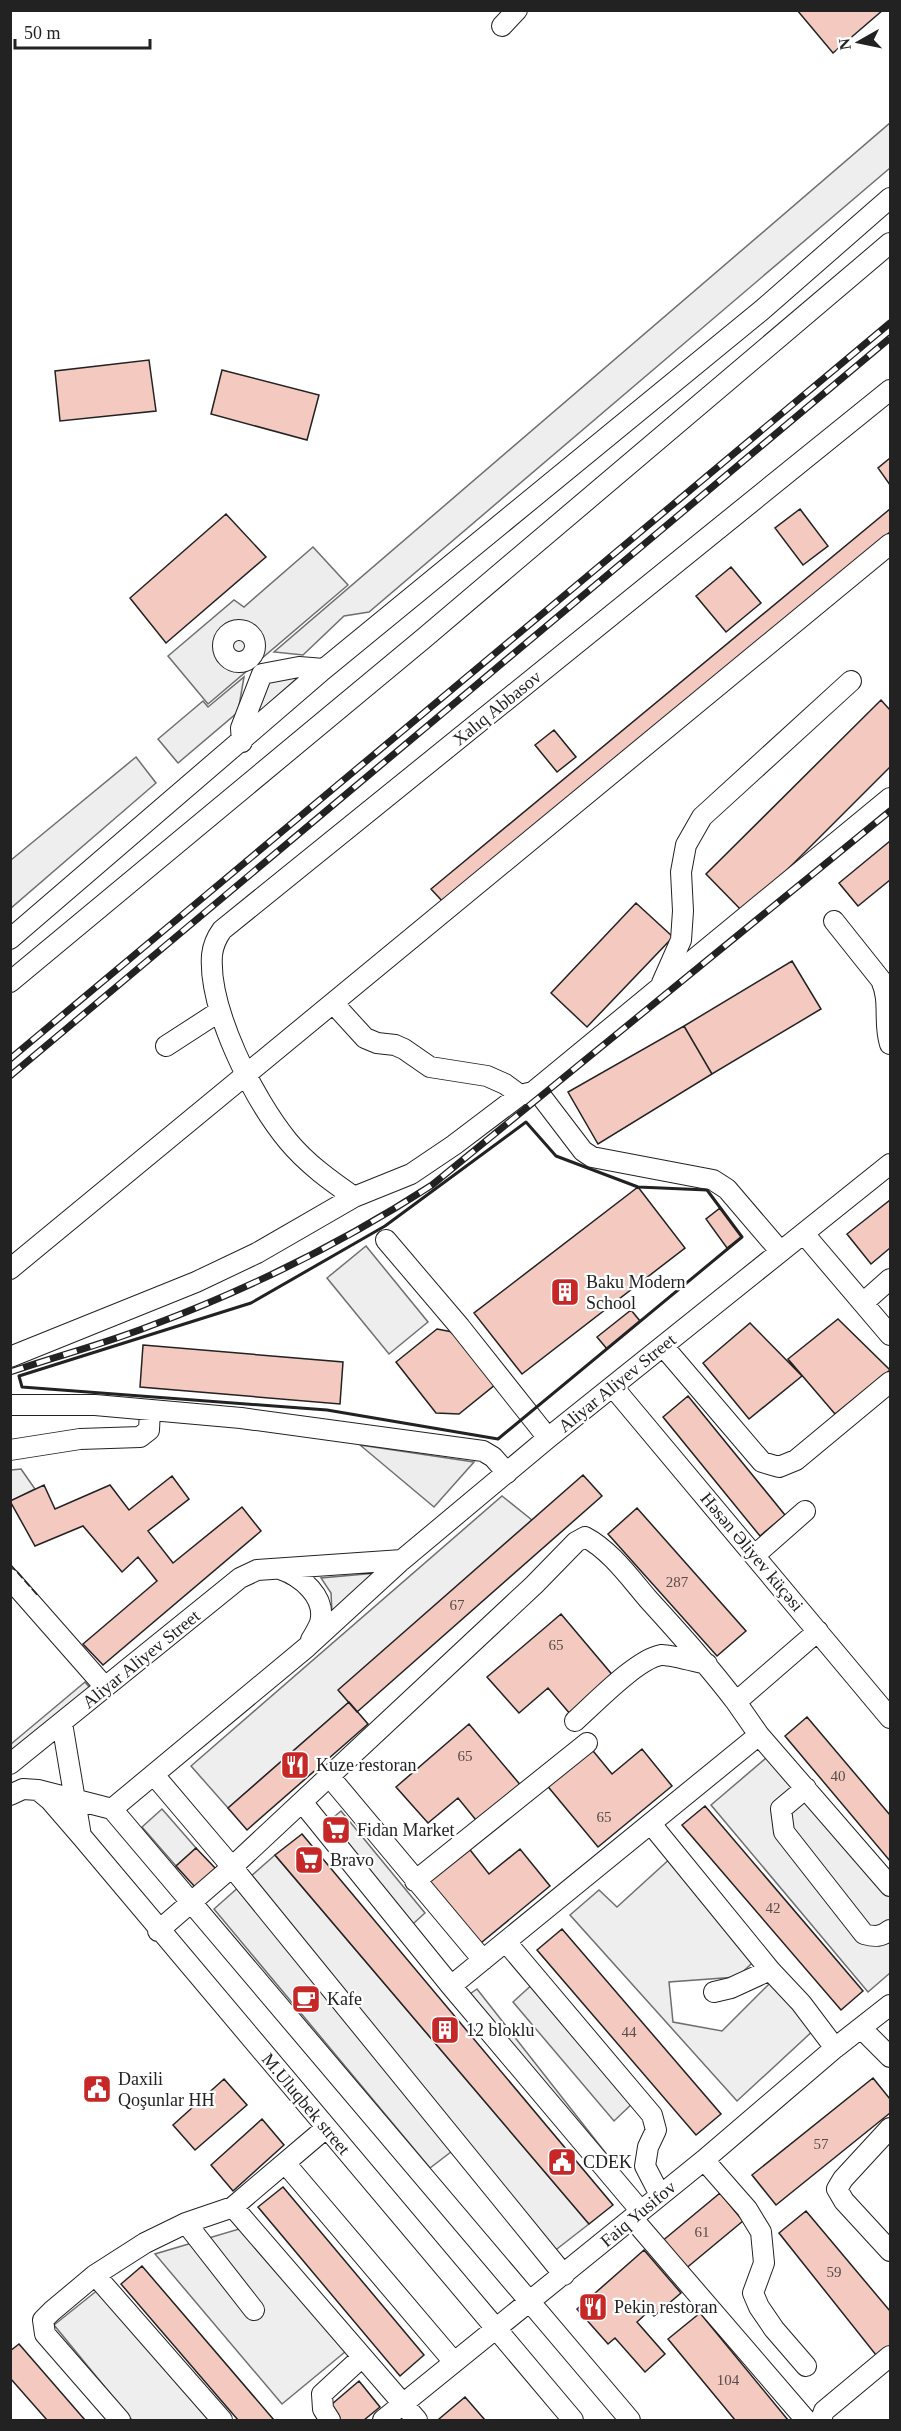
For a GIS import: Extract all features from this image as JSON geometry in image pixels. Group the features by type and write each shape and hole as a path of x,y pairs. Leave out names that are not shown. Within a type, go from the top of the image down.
{"street":[{"path":"502,26 517,10"},
{"path":"10,939 242,742 324,669 753,318 891,198"},
{"path":"10,982 423,639 891,243"},
{"name":"Xalıq Abbasov","path":"354,1197 308,1162 289,1142 266,1112 245,1076 220,1011 212,953 222,930 891,390"},
{"path":"10,1269 891,544"},
{"path":"249,658 262,674"},
{"path":"262,674 299,667 324,669"},
{"path":"242,742 241,728 262,674"},
{"path":"660,988 681,940 684,911 681,872 686,845 702,817 851,681"},
{"path":"10,1357 206,1277 257,1253 354,1197 411,1174 527,1094 891,798"},
{"path":"834,921 881,980 886,991 886,1032 891,1044"},
{"path":"333,1003 365,1038 404,1049 430,1067 486,1076 527,1094 541,1096 583,1151 592,1157 712,1180 727,1189 780,1251"},
{"path":"166,1046 220,1011"},
{"name":"Aliyar Aliyev Street","path":"112,1809 307,1647 402,1560 548,1438 891,1164"},
{"path":"805,1235 891,1335"},
{"path":"386,1240 460,1327 548,1438"},
{"path":"863,1303 891,1278"},
{"path":"663,1346 762,1462 779,1467 796,1460 891,1382"},
{"name":"Həsən Əliyev küçəsi","path":"613,1387 891,1718"},
{"path":"10,1405 95,1405 241,1418 471,1448 493,1457 507,1473"},
{"path":"10,1450 80,1439 140,1437 149,1430 150,1410"},
{"path":"755,1555 805,1511"},
{"path":"158,1930 232,1867 534,1585 576,1542 585,1537 595,1543 633,1581 707,1664 759,1735 891,1886"},
{"name":"Aliyar Aliyev Street","path":"10,1764 240,1578 257,1570 402,1560"},
{"path":"277,1568 294,1574 301,1580 313,1592 321,1607 320,1623 307,1647"},
{"path":"10,1579 105,1688"},
{"path":"736,1702 818,1631"},
{"path":"575,1721 634,1669 650,1659 662,1655 707,1664"},
{"path":"62,1723 82,1838"},
{"path":"451,1986 759,1735"},
{"path":"415,1881 587,1743"},
{"path":"154,1775 232,1867 564,2275"},
{"path":"329,1776 483,1960"},
{"path":"806,1788 781,1809 784,1832 864,1934 874,1937 882,1936 891,1930"},
{"path":"10,1795 23,1789 38,1790 112,1809 630,2421"},
{"name":"M.Uluqbek street","path":"38,1790 50,1800 573,2421"},
{"path":"302,1802 806,2421"},
{"path":"651,1824 770,1970 801,2003 835,2048"},
{"path":"506,1942 652,2115 656,2130 648,2147 645,2166 660,2195"},
{"path":"714,1992 731,1988 770,1970"},
{"name":"Faiq Yusifov","path":"383,2421 704,2160 835,2048 891,2005"},
{"path":"862,2029 891,2057"},
{"path":"120,2421 45,2334 43,2320 95,2275 145,2243 186,2223 233,2207 326,2128"},
{"path":"891,2128 843,2179 837,2189 844,2200 891,2251"},
{"path":"704,2160 747,2209 761,2232 764,2263 753,2293 759,2307 774,2329 806,2366"},
{"path":"285,2163 454,2362"},
{"path":"233,2207 417,2421"},
{"path":"186,2223 254,2310"},
{"path":"95,2275 222,2421"},
{"path":"821,2421 824,2411 891,2356"},
{"path":"330,2421 323,2409 322,2394 361,2358"}],"shaded area":[{"path":"890,123 890,168 369,612 344,616 303,655 274,652"},
{"path":"313,547 348,585 208,704 168,656 234,600 244,607"},
{"path":"303,673 258,713 262,693 270,682"},
{"path":"244,677 238,712 178,763 158,739 203,701 208,707"},
{"path":"136,757 156,783 11,908 11,860"},
{"path":"366,1246 428,1322 389,1354 327,1278"},
{"path":"360,1445 474,1462 434,1507"},
{"path":"21,1469 35,1489 11,1501 11,1470"},
{"path":"502,1496 532,1520 349,1702 228,1808 191,1766"},
{"path":"377,1573 332,1612 331,1593 321,1578"},
{"path":"85,1682 96,1695 11,1764 11,1744"},
{"path":"772,1753 890,1894 890,1973 868,1992 711,1805"},
{"path":"162,1809 196,1848 176,1866 142,1827"},
{"path":"341,1811 425,1913 403,1933 316,1832"},
{"path":"275,1855 589,2224 553,2252 464,2142 430,2168 214,1909"},
{"path":"673,1856 761,1955 737,1977 669,1982 673,2022 722,2031 774,1979 816,2028 737,2101 570,1915 599,1890 617,1907"},
{"path":"536,1981 636,2100 614,2121 513,2002"},
{"path":"477,1989 630,2184 460,2001"},
{"path":"249,2226 351,2347 282,2404 155,2254"},
{"path":"99,2289 209,2420 132,2420 54,2325"}],"building":[{"path":"797,10 883,10 833,53"},
{"path":"149,360 156,411 60,421 55,371"},
{"path":"222,370 319,395 307,440 211,414"},
{"path":"890,458 890,485 878,468"},
{"path":"800,509 828,546 803,565 775,528"},
{"path":"890,509 890,532 444,903 431,889"},
{"path":"226,514 266,557 166,643 130,598"},
{"path":"731,567 761,603 726,632 696,596"},
{"path":"881,700 890,710 890,767 744,913 706,874"},
{"path":"554,730 576,757 557,772 535,745"},
{"path":"890,841 890,880 858,906 839,883"},
{"path":"636,903 673,937 587,1027 551,993"},
{"path":"792,961 821,1009 712,1074 684,1026"},
{"path":"684,1026 712,1074 598,1144 568,1092"},
{"name":"Baku Modern School","path":"638,1187 685,1248 522,1374 474,1313"},
{"path":"890,1200 890,1248 871,1264 847,1234"},
{"path":"720,1208 742,1237 727,1248 706,1219"},
{"path":"631,1310 640,1321 607,1349 597,1337"},
{"path":"838,1319 890,1370 835,1414 788,1359"},
{"path":"750,1323 802,1376 749,1419 703,1363"},
{"path":"437,1329 463,1334 496,1384 459,1414 436,1413 396,1362"},
{"path":"143,1345 343,1362 340,1404 140,1387"},
{"path":"688,1396 785,1515 760,1536 663,1417"},
{"path":"583,1475 602,1496 357,1712 338,1690"},
{"path":"172,1476 189,1499 148,1531 173,1563 242,1507 261,1531 103,1665 83,1644 157,1581 138,1557 122,1572 83,1526 35,1546 10,1501 44,1485 55,1509 110,1485 129,1510"},
{"path":"637,1508 746,1631 717,1656 608,1534"},
{"path":"561,1614 615,1678 571,1715 548,1688 519,1713 487,1677"},
{"path":"349,1702 368,1724 247,1830 228,1808"},
{"path":"807,1717 890,1815 890,1861 785,1736"},
{"path":"469,1724 523,1788 480,1825 458,1798 428,1823 396,1787"},
{"path":"589,1746 612,1774 642,1749 672,1786 598,1847 545,1783"},
{"path":"705,1806 863,1991 841,2010 682,1825"},
{"name":"12 bloklu","path":"302,1834 613,2205 589,2224 275,1855"},
{"path":"467,1846 489,1874 520,1849 550,1886 476,1947 423,1883"},
{"path":"196,1848 216,1869 195,1887 176,1866"},
{"path":"562,1929 721,2114 696,2135 537,1950"},
{"path":"873,2078 890,2099 890,2113 776,2205 752,2175"},
{"path":"224,2079 247,2105 195,2150 173,2125"},
{"path":"262,2119 284,2145 233,2191 211,2165"},
{"path":"283,2187 424,2355 400,2376 258,2207"},
{"path":"720,2193 743,2221 684,2270 661,2242"},
{"path":"806,2211 890,2311 890,2352 880,2360 779,2233"},
{"path":"644,2250 681,2293 654,2316 649,2311 637,2322 665,2354 645,2372 615,2338 608,2344 577,2309"},
{"path":"142,2266 274,2420 238,2420 121,2284"},
{"path":"700,2313 788,2420 735,2420 668,2339"},
{"path":"19,2344 85,2420 47,2420 10,2378 10,2351"},
{"path":"359,2381 380,2407 364,2420 334,2420 325,2410"},
{"path":"465,2397 485,2420 439,2419"}],"railway":[{"path":"10,1059 890,323"},
{"path":"10,1076 890,338"},
{"path":"10,1372 133,1332 187,1312 260,1280 365,1226 432,1185 890,811"}],"fence":[{"path":"10,1564 39,1597"}],"wall":[{"path":"526,1122 556,1156 638,1187 707,1190 742,1237 498,1439 327,1410 22,1387 19,1376 251,1303 385,1226 526,1122"}],"place":[{"name":"Baku Modern School","path":"565,1292"},
{"name":"Kuze restoran","path":"295,1765"},
{"name":"Fidan Market","path":"336,1830"},
{"name":"Bravo","path":"309,1860"},
{"name":"Kafe","path":"306,1999"},
{"name":"12 bloklu","path":"445,2030"},
{"name":"Daxili Qoşunlar HH","path":"97,2089"},
{"name":"CDEK","path":"562,2162"},
{"name":"Pekin restoran","path":"593,2307"}]}
